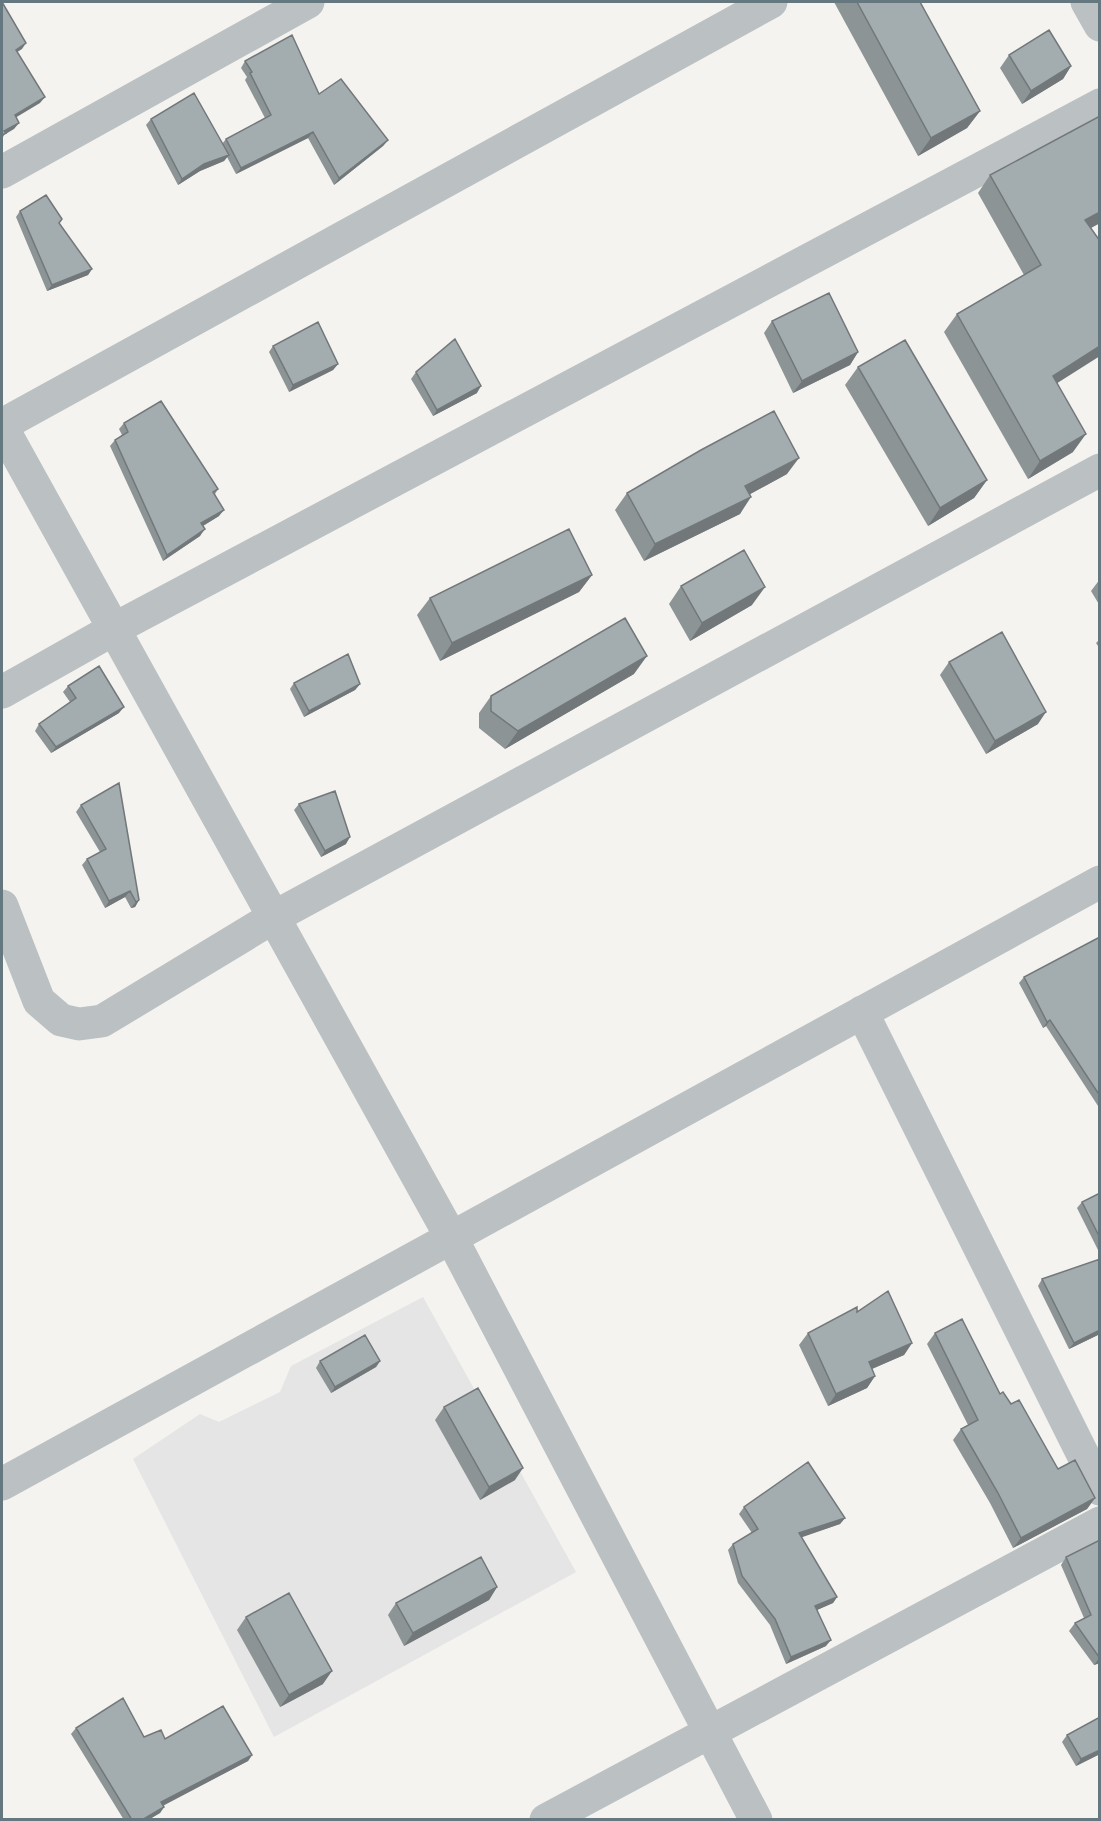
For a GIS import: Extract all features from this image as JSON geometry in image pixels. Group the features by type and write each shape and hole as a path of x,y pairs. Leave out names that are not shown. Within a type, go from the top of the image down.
{"street":[{"path":"2,172 308,2"},
{"path":"756,1820 451,1237 2,426 771,2"},
{"path":"1087,2 1100,25"},
{"path":"2,692 114,629 1100,105"},
{"path":"2,906 39,1001 61,1020 79,1024 102,1021 274,916 1100,470"},
{"path":"2,1484 1100,882"},
{"path":"862,1012 1100,1489"},
{"path":"546,1820 1100,1523"}],"shaded area":[{"path":"423,1297 576,1572 274,1737 133,1459 200,1414 219,1422 280,1392 291,1366"}],"building":[{"path":"2,2 26,43 16,50 45,97 15,115 19,123 4,131 6,133 2,135"},
{"path":"857,2 920,2 980,111 931,138"},
{"path":"1049,30 1071,66 1031,91 1009,55"},
{"path":"292,35 319,94 341,79 388,140 339,178 313,132 241,168 226,139 271,115 245,61"},
{"path":"194,93 229,155 204,164 182,179 151,119"},
{"path":"1100,116 1100,212 1085,220 1100,241 1100,346 1053,376 1086,434 1040,461 957,314 1041,265 990,175"},
{"path":"46,195 62,219 59,223 92,269 52,285 20,211"},
{"path":"829,293 858,352 802,381 772,321"},
{"path":"318,322 338,364 293,385 273,346"},
{"path":"455,339 481,386 437,410 416,372"},
{"path":"905,340 987,480 940,508 858,367"},
{"path":"161,401 218,489 213,492 224,510 201,523 205,529 167,555 115,440 128,432 124,423"},
{"path":"774,411 799,458 745,486 751,497 655,544 627,493"},
{"path":"569,529 592,575 452,643 430,598"},
{"path":"744,550 765,587 702,623 681,586"},
{"path":"625,618 647,656 518,731 491,711 491,696"},
{"path":"1002,632 1046,712 995,741 949,662"},
{"path":"348,654 360,684 309,711 294,683"},
{"path":"99,666 124,707 56,747 39,724 76,698 68,686"},
{"path":"119,783 139,900 136,902 130,891 109,901 87,859 106,849 81,805"},
{"path":"335,791 350,837 325,851 299,804"},
{"path":"1098,938 1100,940 1100,1096 1050,1020 1047,1022 1024,977"},
{"path":"1100,1193 1100,1238 1082,1202"},
{"path":"1100,1259 1100,1330 1074,1343 1042,1279"},
{"path":"888,1291 912,1343 869,1362 875,1376 836,1394 808,1333 857,1307 857,1312"},
{"path":"962,1319 1000,1394 1003,1392 1011,1404 1019,1400 1058,1469 1075,1460 1095,1498 1021,1538 961,1429 978,1420 935,1333"},
{"path":"365,1335 380,1361 335,1387 320,1361"},
{"path":"478,1388 523,1468 489,1487 444,1407"},
{"path":"808,1462 845,1518 799,1533 837,1597 815,1606 831,1640 791,1657 775,1619 742,1576 733,1544 758,1529 744,1507"},
{"path":"1100,1540 1099,1657 1075,1623 1091,1615 1066,1557"},
{"path":"481,1557 497,1587 413,1633 396,1603"},
{"path":"289,1593 332,1671 289,1695 246,1617"},
{"path":"123,1698 144,1737 161,1730 165,1739 223,1706 252,1755 161,1802 164,1807 142,1820 132,1820 76,1728"},
{"path":"1100,1717 1100,1750 1081,1759 1067,1735"}]}
